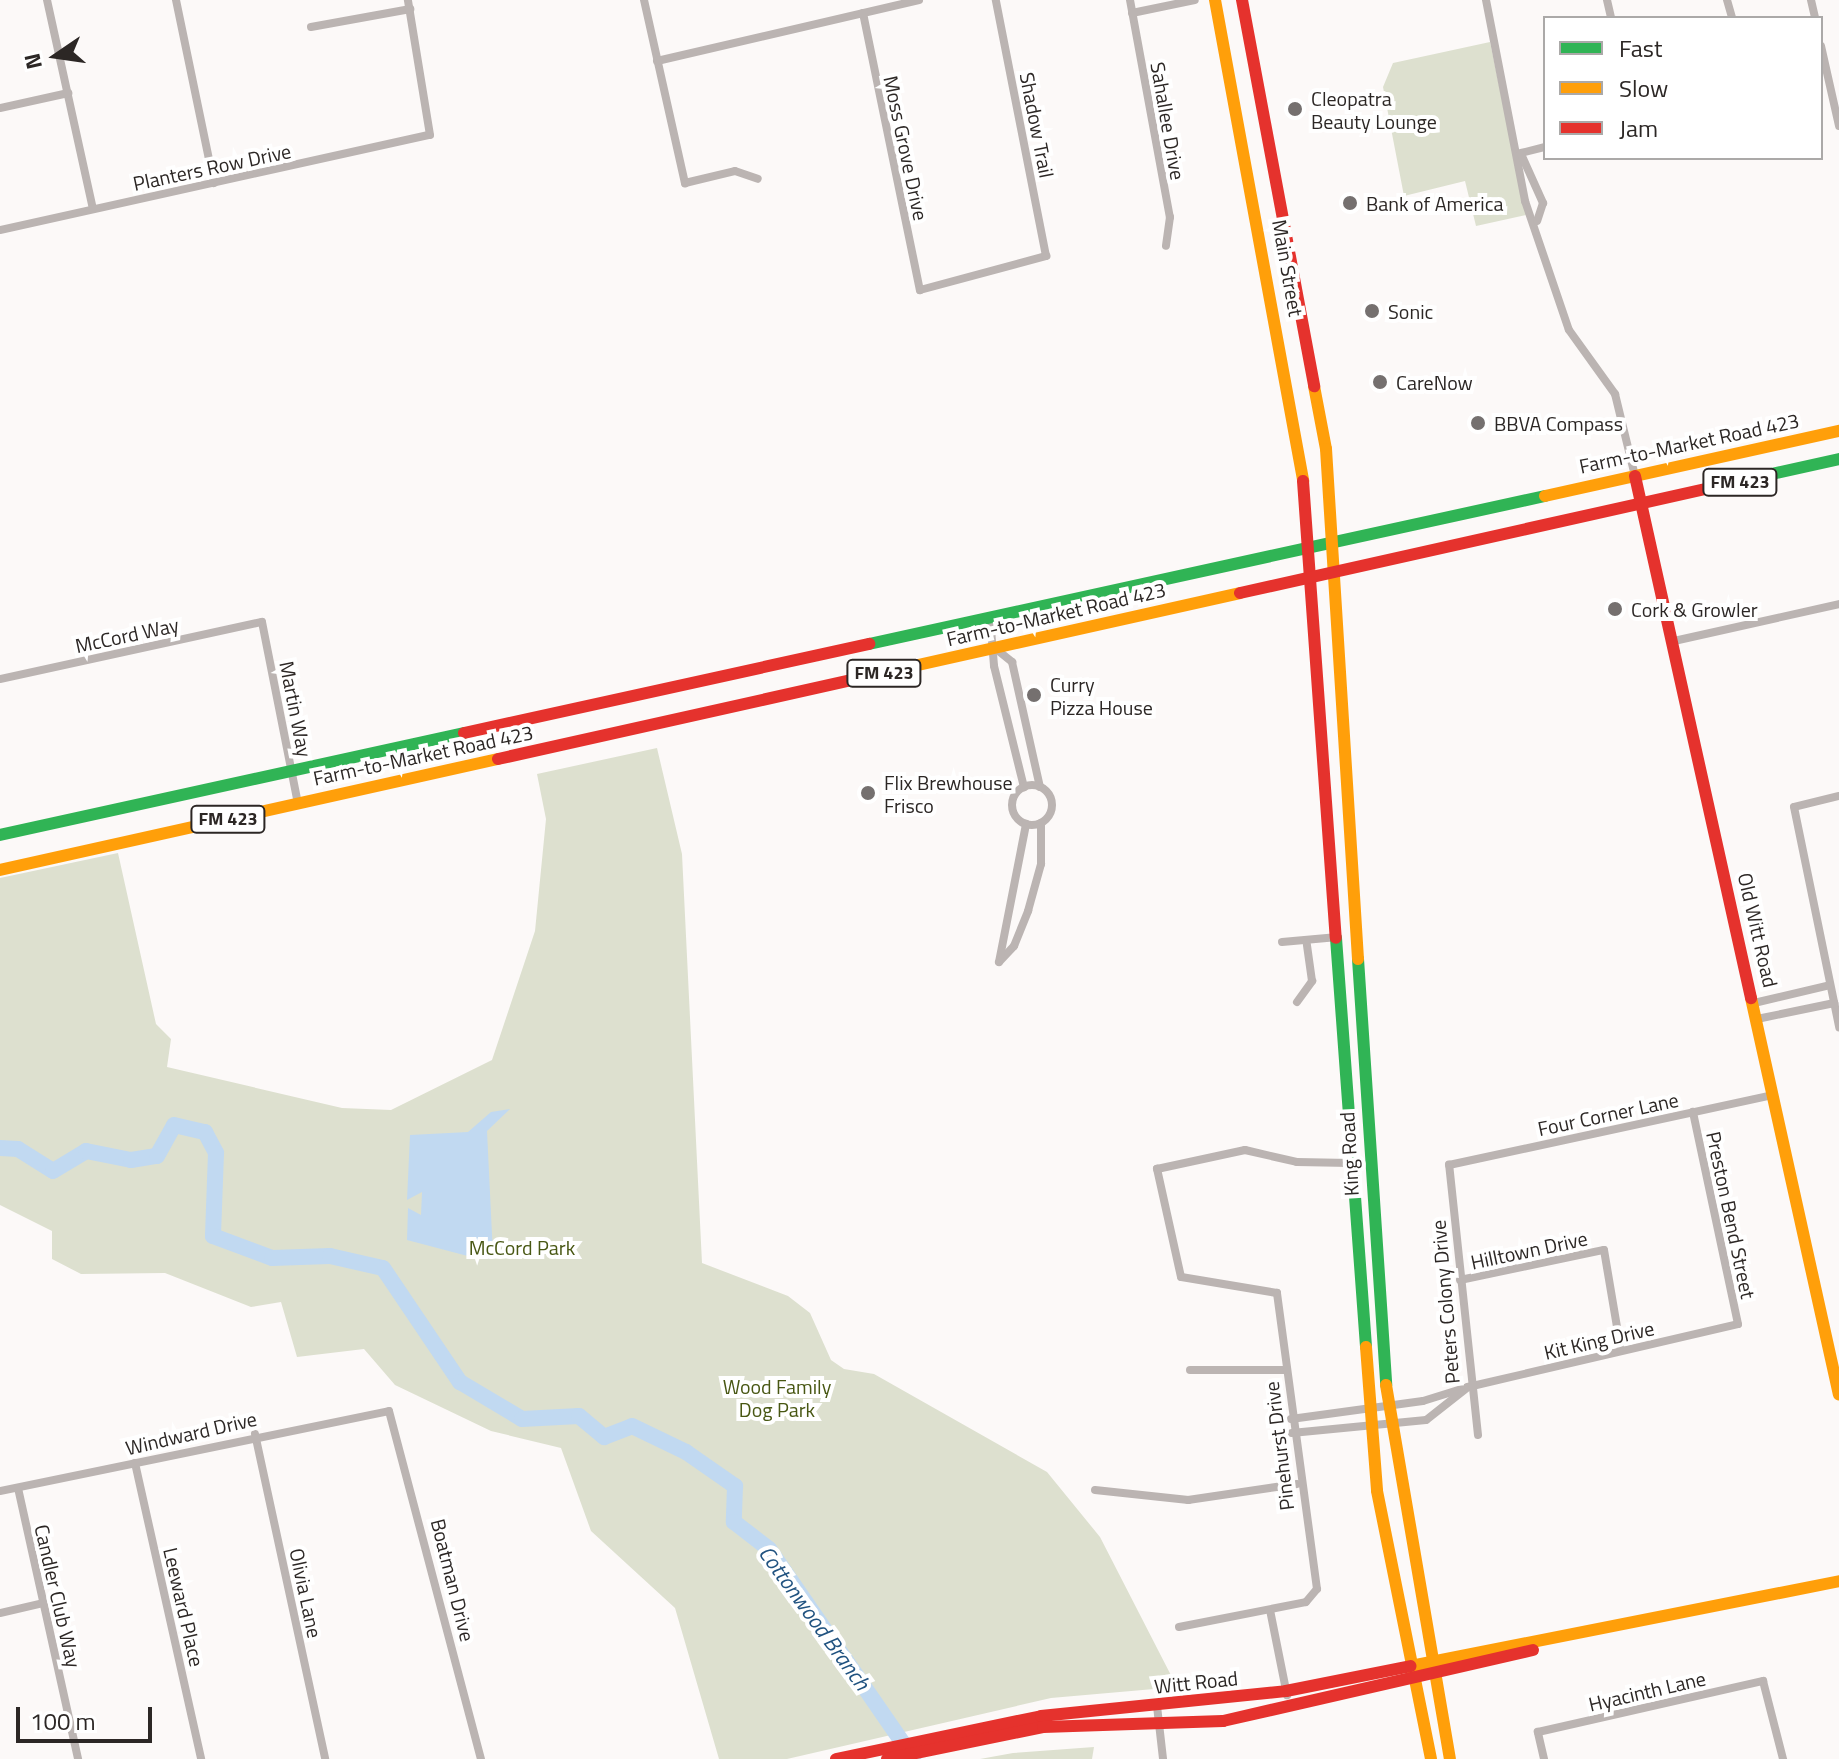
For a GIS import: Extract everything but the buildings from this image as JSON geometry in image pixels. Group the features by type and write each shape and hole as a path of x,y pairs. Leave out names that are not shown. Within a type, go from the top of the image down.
{"street":[{"path":"47,0 93,209"},
{"path":"176,0 214,183"},
{"path":"644,0 685,183 735,171 758,179"},
{"path":"657,61 919,0"},
{"name":"Shadow Trail","path":"920,290 1046,256 996,0"},
{"name":"Sahallee Drive","path":"1130,0 1170,217 1166,246"},
{"path":"1132,13 1195,0"},
{"name":"Main Street","path":"1215,0 1261,227 1310,545"},
{"name":"Main Street","path":"1242,0 1313,359 1334,541"},
{"path":"1486,0 1521,153 1525,201 1537,221 1569,330 1615,394 1635,476"},
{"path":"311,27 409,4"},
{"name":"Planters Row Drive","path":"0,230 430,135 409,4"},
{"name":"Moss Grove Drive","path":"863,13 920,290"},
{"path":"1823,55 1839,126"},
{"path":"0,108 68,93"},
{"path":"1521,153 1543,148"},
{"path":"1521,153 1543,203 1537,221"},
{"name":"Farm-to-Market Road 423","path":"0,835 1839,431"},
{"name":"Farm-to-Market Road 423","path":"0,870 996,649 1335,569 1839,459"},
{"name":"Old Witt Road","path":"1635,476 1839,1394"},
{"name":"King Road","path":"1334,541 1341,712 1388,1424 1429,1662 1450,1759"},
{"name":"King Road","path":"1310,545 1369,1409 1411,1665 1431,1759"},
{"path":"1674,641 1839,604"},
{"path":"990,616 1024,787 1013,810 1026,824"},
{"name":"Martin Way","path":"262,622 298,803"},
{"name":"McCord Way","path":"0,679 262,622"},
{"path":"996,649 1012,662 1040,787 1052,807 1041,823 1041,864 1028,911 1014,946 999,962 1026,824"},
{"path":"1322,715 1341,712"},
{"path":"1024,787 1040,787"},
{"path":"1839,796 1794,807 1839,1027"},
{"path":"1026,824 1041,823"},
{"path":"1282,942 1307,944 1356,936"},
{"path":"1297,1002 1312,981 1307,944"},
{"path":"1754,1003 1830,985"},
{"path":"1757,1019 1834,1003"},
{"name":"Four Corner Lane","path":"1449,1165 1774,1095"},
{"name":"Preston Bend Street","path":"1693,1112 1738,1324"},
{"name":"Pinehurst Drive","path":"1270,1610 1315,1596 1297,1484 1276,1291 1181,1277 1157,1169 1245,1150 1297,1162 1350,1163"},
{"path":"1350,1163 1369,1162"},
{"name":"Peters Colony Drive","path":"1449,1165 1468,1387 1478,1435"},
{"name":"Hilltown Drive","path":"1460,1280 1604,1250 1621,1351"},
{"name":"Kit King Drive","path":"1291,1419 1387,1407 1738,1324"},
{"path":"1190,1370 1287,1370"},
{"name":"Kit King Drive","path":"1292,1433 1426,1420 1468,1387"},
{"name":"Windward Drive","path":"0,1491 255,1434 389,1411"},
{"name":"Boatman Drive","path":"389,1411 481,1759"},
{"name":"Olivia Lane","path":"255,1434 325,1759"},
{"name":"Leeward Place","path":"135,1463 201,1759"},
{"path":"1095,1490 1188,1500 1297,1484"},
{"name":"Candler Club Way","path":"18,1488 78,1759"},
{"name":"Witt Road","path":"837,1759 1042,1722 1286,1691 1411,1665 1559,1640 1839,1581"},
{"path":"0,1613 43,1603"},
{"path":"1179,1627 1270,1610 1289,1708"},
{"name":"Witt Road","path":"887,1759 1042,1722 1159,1727 1289,1708 1432,1677 1559,1640"},
{"name":"Hyacinth Lane","path":"1544,1759 1538,1732 1763,1681 1783,1759"},
{"path":"1157,1706 1163,1759"}],"green space":[{"path":"1490,42 1526,215 1476,226 1465,181 1404,196 1383,87 1393,63"},
{"name":"McCord Park","path":"657,748 682,854 702,1263 788,1296 810,1313 831,1360 844,1369 874,1374 1047,1472 1100,1537 1177,1687 1051,1698 787,1759 719,1759 675,1608 591,1531 561,1448 491,1431 395,1385 364,1349 297,1357 281,1302 251,1307 165,1273 81,1274 52,1259 52,1231 0,1205 0,878 118,853 156,1024 171,1039 167,1067 342,1108 391,1110 492,1060 535,931 546,819 537,774"},
{"path":"1094,1747 1092,1759 980,1759 1013,1753"}],"water":[{"path":"510,1109 487,1131 493,1255 479,1259 407,1240 408,1208 421,1215 422,1192 407,1200 410,1135 468,1132 491,1112"}],"waterway":[{"name":"Cottonwood Branch","path":"0,1148 18,1149 53,1171 86,1151 131,1160 157,1156 174,1125 205,1132 216,1153 213,1236 272,1258 330,1256 383,1268 460,1382 522,1419 579,1416 604,1437 632,1426 686,1452 735,1486 734,1522 769,1549 913,1758"}],"traffic: fast":[{"path":"1722,485 1839,459"},
{"path":"869,644 1545,496"},
{"path":"0,835 464,733"},
{"path":"1336,938 1366,1347"},
{"path":"1358,959 1386,1385"}],"traffic: slow":[{"path":"1215,0 1303,481"},
{"path":"1314,386 1326,449 1358,959"},
{"path":"1545,496 1839,431"},
{"path":"869,676 1240,593"},
{"path":"0,870 498,759"},
{"path":"1751,998 1839,1394"},
{"path":"1366,1347 1377,1491 1431,1759"},
{"path":"1386,1385 1450,1759"},
{"path":"1411,1666 1839,1581"}],"traffic: jam":[{"path":"1242,0 1314,386"},
{"path":"1635,476 1751,998"},
{"path":"1303,481 1336,938"},
{"path":"1240,593 1722,485"},
{"path":"464,733 869,644"},
{"path":"498,759 869,676"},
{"path":"887,1759 1043,1727 1223,1721 1533,1650"},
{"path":"836,1759 1041,1716 1286,1691 1411,1666"}],"place":[{"name":"Cleopatra Beauty Lounge","path":"1295,109"},
{"name":"Bank of America","path":"1350,203"},
{"name":"Sonic","path":"1372,311"},
{"name":"CareNow","path":"1380,382"},
{"name":"BBVA Compass","path":"1478,423"},
{"name":"Cork & Growler","path":"1615,609"},
{"name":"Curry Pizza House","path":"1034,695"},
{"name":"Flix Brewhouse Frisco","path":"868,793"}],"park label":[{"name":"Wood Family Dog Park","path":"777,1398"}]}
